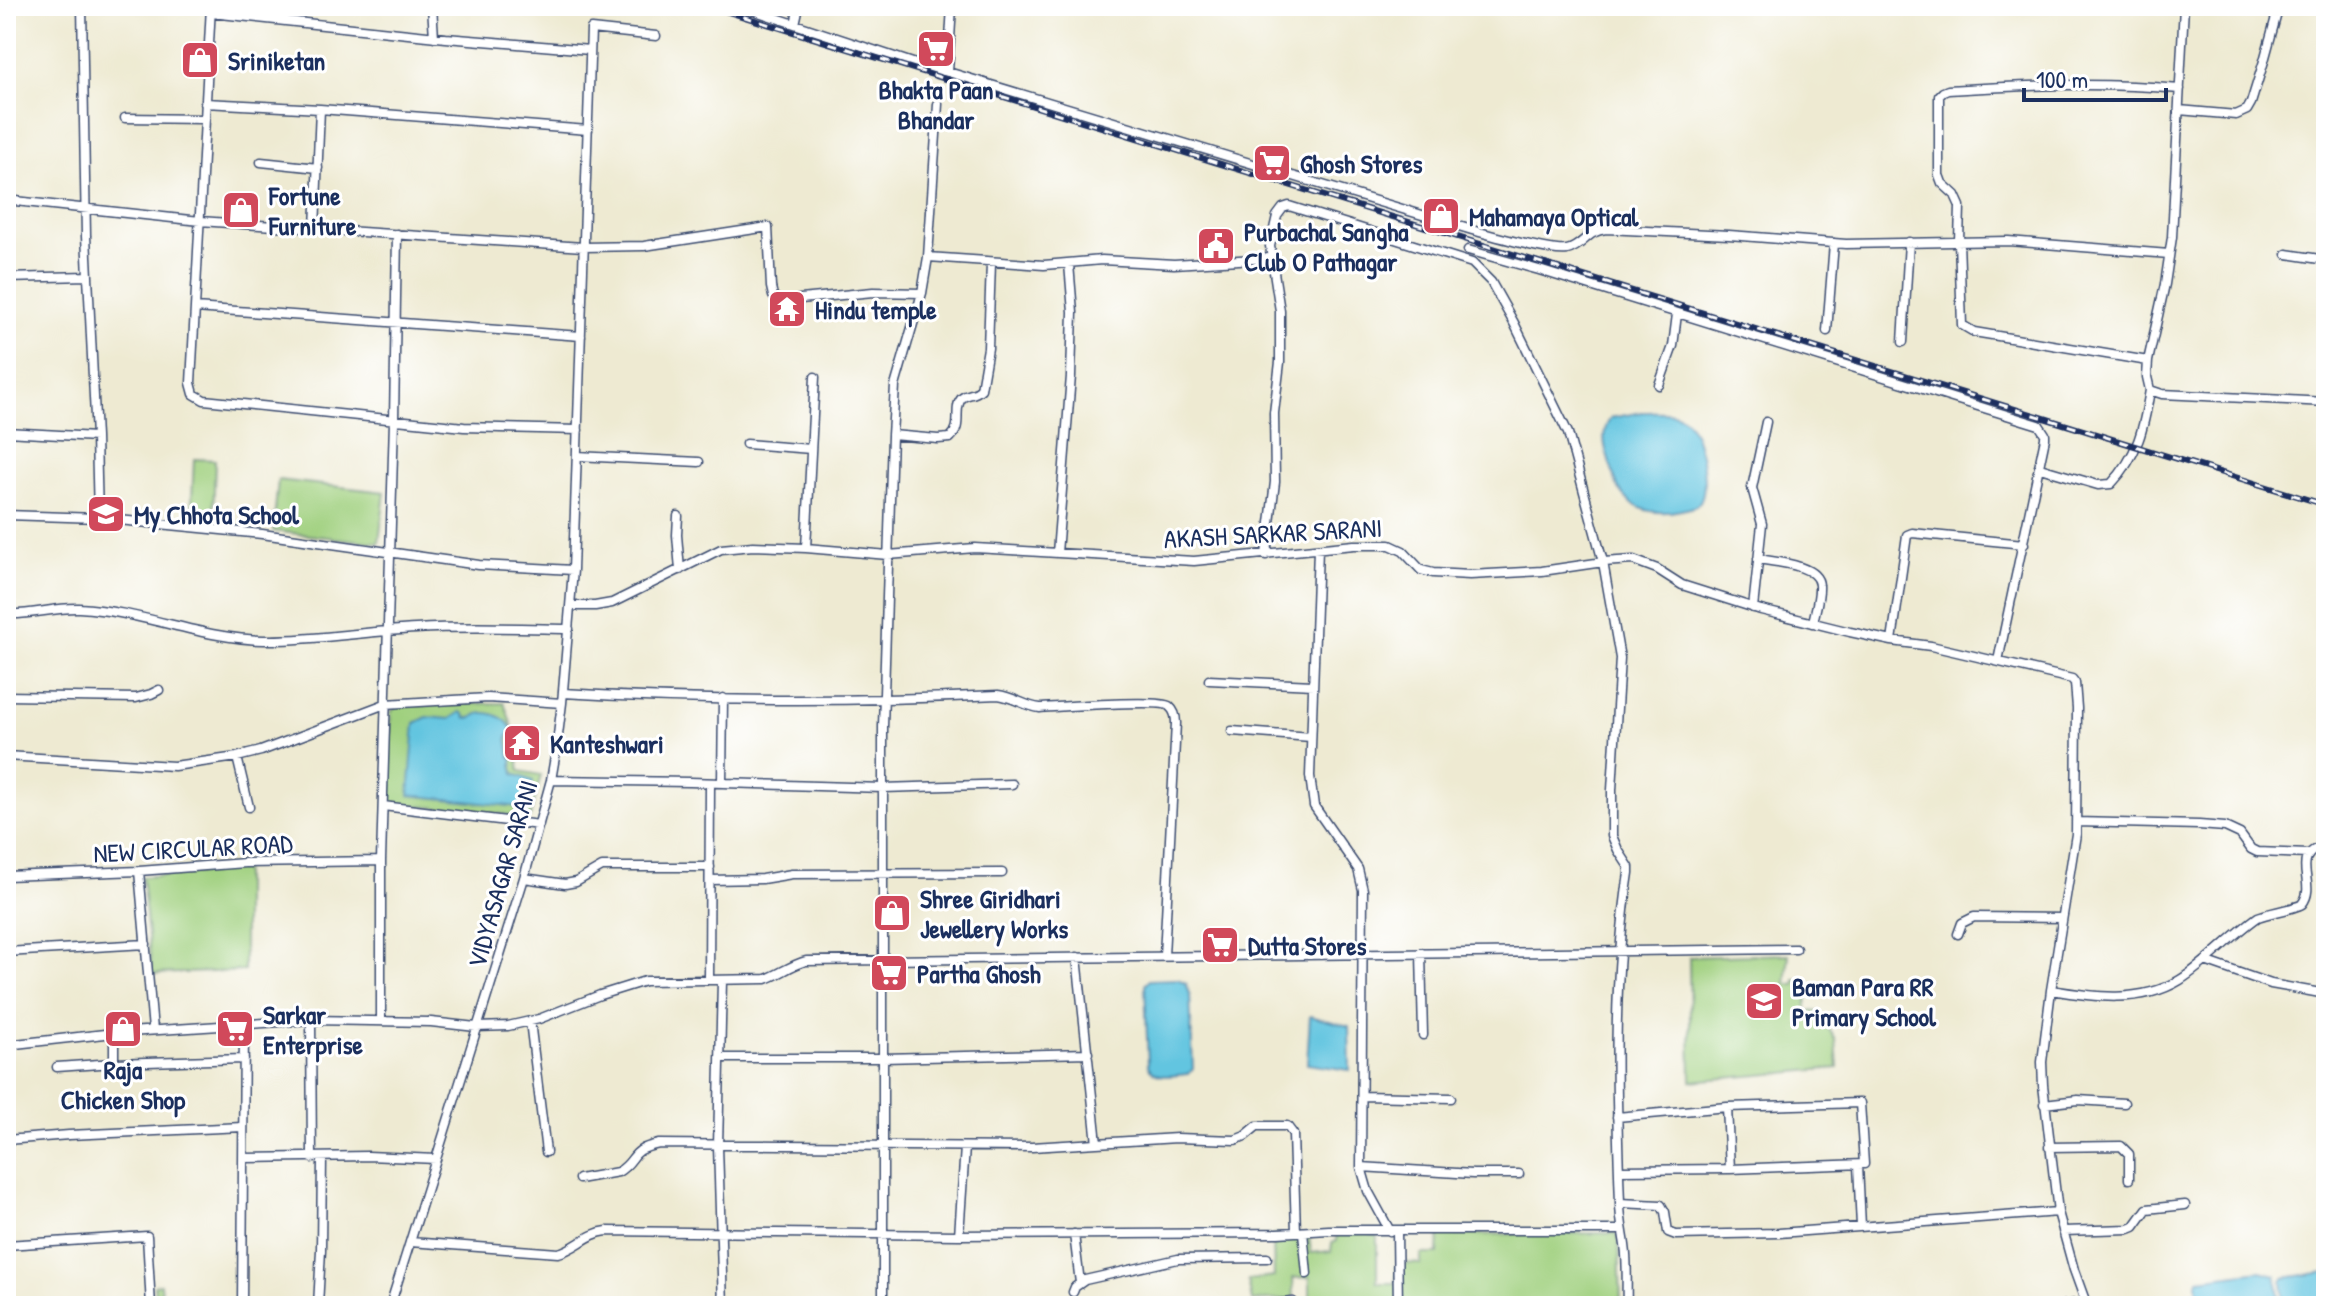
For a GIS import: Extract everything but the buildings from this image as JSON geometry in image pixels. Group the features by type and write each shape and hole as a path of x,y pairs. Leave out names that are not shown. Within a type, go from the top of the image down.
{"street":[{"path":"82,6 88,276 98,518"},
{"path":"432,6 434,37"},
{"path":"740,6 925,67 1472,230 1560,250 1576,246 1594,231 1606,229 1834,243 2036,242 2169,254"},
{"path":"795,24 799,6"},
{"path":"948,72 952,6"},
{"path":"2040,468 2098,485 2111,484 2137,447 2144,426 2150,390 2148,361 2169,254 2184,6"},
{"path":"2179,110 2236,115 2247,110 2279,6"},
{"path":"2317,6 2326,7"},
{"path":"578,430 464,427 394,421 200,399 194,394 191,387 211,10 434,37 590,50 591,29 656,36"},
{"name":"VIDYASAGAR SARANI","path":"390,1306 524,878 550,784 563,698 573,570 590,50"},
{"path":"2148,361 1966,329 1961,319 1960,206 1939,175 1939,103 1943,92 1948,90 2051,84 2118,84 2180,89"},
{"path":"205,103 588,130"},
{"path":"883,1306 883,700 892,435 895,386 922,293 928,257 938,104"},
{"path":"315,229 320,109"},
{"path":"125,118 204,119"},
{"path":"261,162 318,168"},
{"path":"6,200 200,221 583,247 644,246 768,227 771,287 773,296 780,301 873,292 922,293"},
{"path":"1266,555 1275,482 1273,424 1280,362 1278,297 1271,258 1271,238 1277,216 1289,206 1472,263 1491,282 1568,433 1603,562 1620,658 1612,828 1614,843 1629,867 1620,953 1617,1117 1627,1306"},
{"path":"1465,261 1472,230"},
{"path":"381,1021 381,861 397,234"},
{"path":"1903,342 1909,242"},
{"path":"1827,331 1834,243"},
{"path":"1468,250 2039,425 2045,434 2040,468 1998,661"},
{"path":"2287,254 2326,260"},
{"path":"928,257 991,263 1069,264 1102,260 1195,263 1271,258"},
{"path":"892,435 950,438 957,430 963,397 977,394 981,389 988,348 991,263"},
{"path":"1057,553 1071,376 1073,312 1069,264"},
{"path":"6,278 88,276"},
{"path":"195,308 581,336"},
{"path":"1659,385 1673,346 1677,314"},
{"path":"806,548 815,377"},
{"path":"2150,390 2156,394 2326,402"},
{"path":"1753,608 1762,524 1752,488 1766,422"},
{"path":"6,432 96,437"},
{"path":"746,444 811,449"},
{"path":"577,456 699,462"},
{"path":"6,515 98,518 262,534 479,565 573,570"},
{"path":"678,516 680,570"},
{"path":"1892,641 1907,535 2024,544"},
{"name":"AKASH SARKAR SARANI","path":"570,606 612,603 721,549 753,546 888,555 975,548 1194,561 1390,545 1403,551 1421,570 1448,575 1530,572 1633,560 1682,585 1753,608 1892,641 1931,646 2066,676 2075,683 2076,822"},
{"path":"1318,549 1310,776 1314,806 1361,877 1361,1167 1368,1191 1394,1231 1398,1306"},
{"path":"1758,559 1810,570 1816,575 1819,586 1813,623"},
{"path":"6,614 78,608 260,640 481,627 569,629"},
{"path":"1209,680 1313,685"},
{"path":"6,696 136,698 159,690"},
{"path":"6,756 174,766 237,757 283,744 385,704 488,698 883,700 998,695 1040,708 1163,704 1175,713 1176,723 1164,956"},
{"path":"722,783 723,698"},
{"path":"1232,731 1311,737"},
{"path":"237,757 249,807"},
{"path":"709,980 710,783"},
{"path":"550,784 722,783 883,788 1012,784"},
{"path":"383,806 539,825"},
{"path":"2060,1306 2087,1304 2058,1212 2044,1104 2042,1062 2076,822 2225,827 2240,834 2257,852 2308,854"},
{"path":"2051,990 2096,997 2142,994 2179,981 2258,917 2272,911 2297,908 2302,904 2306,894 2305,862 2308,854 2326,845"},
{"name":"NEW CIRCULAR ROAD","path":"6,876 245,863 381,861"},
{"path":"524,878 565,884 576,882 602,867 710,867"},
{"path":"139,871 153,1030"},
{"path":"710,880 762,879 792,874 1002,873"},
{"path":"1958,934 1962,923 1974,917 2062,918"},
{"path":"6,952 146,944"},
{"path":"6,1045 114,1033 311,1020 508,1026 636,983 766,979 806,961 1796,949"},
{"path":"1421,953 1423,1035"},
{"path":"1077,957 1097,1143"},
{"path":"2205,961 2271,984 2326,994"},
{"path":"722,981 718,1146 723,1306"},
{"path":"311,1020 312,1158"},
{"path":"530,1021 546,1152"},
{"path":"242,1306 244,1024"},
{"path":"114,1033 114,1063"},
{"path":"720,1058 1088,1053"},
{"path":"57,1067 244,1059"},
{"path":"1362,1096 1451,1098"},
{"path":"2044,1104 2078,1100 2124,1103"},
{"path":"1617,1117 1727,1107 1860,1103 1864,1164 1619,1170"},
{"path":"1727,1107 1730,1169"},
{"path":"579,1179 618,1172 624,1169 634,1154 647,1146 659,1144 1045,1147 1177,1138 1235,1140 1257,1126 1287,1126 1293,1134 1300,1232 1307,1274"},
{"path":"6,1140 243,1127"},
{"path":"2049,1147 2121,1146 2129,1154 2129,1179"},
{"path":"959,1235 965,1147"},
{"path":"318,1306 322,1157"},
{"path":"243,1158 436,1159"},
{"path":"1858,1165 1861,1226"},
{"path":"1361,1167 1519,1174"},
{"path":"1620,1203 1661,1205 1668,1232 1676,1235 1779,1233 2058,1212"},
{"path":"2063,1231 2129,1229 2147,1209 2185,1205"},
{"path":"410,1242 558,1253 597,1232 959,1235 1621,1230"},
{"path":"1074,1234 1080,1283"},
{"path":"6,1245 147,1236 151,1306"},
{"path":"1073,1292 1080,1283 1138,1266 1178,1259 1267,1258"},
{"path":"1250,1306 1293,1302"},
{"path":"390,1306 397,1306"}],"green space":[{"path":"194,459 215,460 213,520 191,519"},
{"path":"278,480 385,492 379,543 273,531"},
{"path":"504,703 514,731 520,771 541,775 530,817 387,803 391,712 395,708 403,705"},
{"path":"244,869 244,971 152,974 142,877"},
{"name":"Baman Para RR Primary School","path":"1789,954 1786,984 1795,985 1795,980 1809,982 1806,1011 1818,1012 1836,1040 1838,1068 1691,1081 1689,957"},
{"path":"1371,1232 1371,1235 1377,1236 1377,1283 1396,1283 1396,1267 1406,1263 1421,1264 1421,1254 1438,1254 1439,1235 1617,1233 1621,1306 1310,1306 1310,1277 1293,1278 1294,1299 1252,1301 1248,1280 1274,1277 1273,1235 1309,1235 1311,1253 1331,1251 1332,1243 1337,1241 1336,1233"},
{"path":"161,1284 162,1298 202,1296 203,1306 156,1306 154,1285"}],"water":[{"path":"1642,412 1675,414 1689,424 1699,446 1704,474 1702,497 1698,504 1670,512 1649,511 1631,503 1618,487 1605,446 1607,425 1611,418"},
{"path":"461,712 466,718 489,713 510,726 513,732 507,736 514,774 533,781 528,808 409,795 415,723 427,717 450,719"},
{"path":"1178,979 1186,983 1190,994 1193,1069 1189,1074 1160,1075 1148,1065 1145,984 1149,980"},
{"path":"1310,1016 1349,1026 1350,1070 1307,1064"},
{"path":"2260,1271 2276,1275 2280,1306 2199,1306 2199,1279"},
{"path":"2326,1272 2326,1306 2284,1306 2284,1278"}],"railway":[{"path":"709,6 2326,505"}],"place":[{"name":"Bhakta Paan Bhandar","path":"936,49"},
{"name":"Sriniketan","path":"200,60"},
{"name":"Ghosh Stores","path":"1272,163"},
{"name":"Fortune Furniture","path":"241,210"},
{"name":"Mahamaya Optical","path":"1441,216"},
{"name":"Purbachal Sangha Club O Pathagar","path":"1216,246"},
{"name":"Hindu temple","path":"787,309"},
{"name":"My Chhota School","path":"106,514"},
{"name":"Kanteshwari","path":"522,743"},
{"name":"Shree Giridhari Jewellery Works","path":"892,913"},
{"name":"Dutta Stores","path":"1220,945"},
{"name":"Partha Ghosh","path":"889,973"},
{"name":"Baman Para RR Primary School","path":"1764,1001"},
{"name":"Raja Chicken Shop","path":"123,1029"},
{"name":"Sarkar Enterprise","path":"235,1029"}]}
